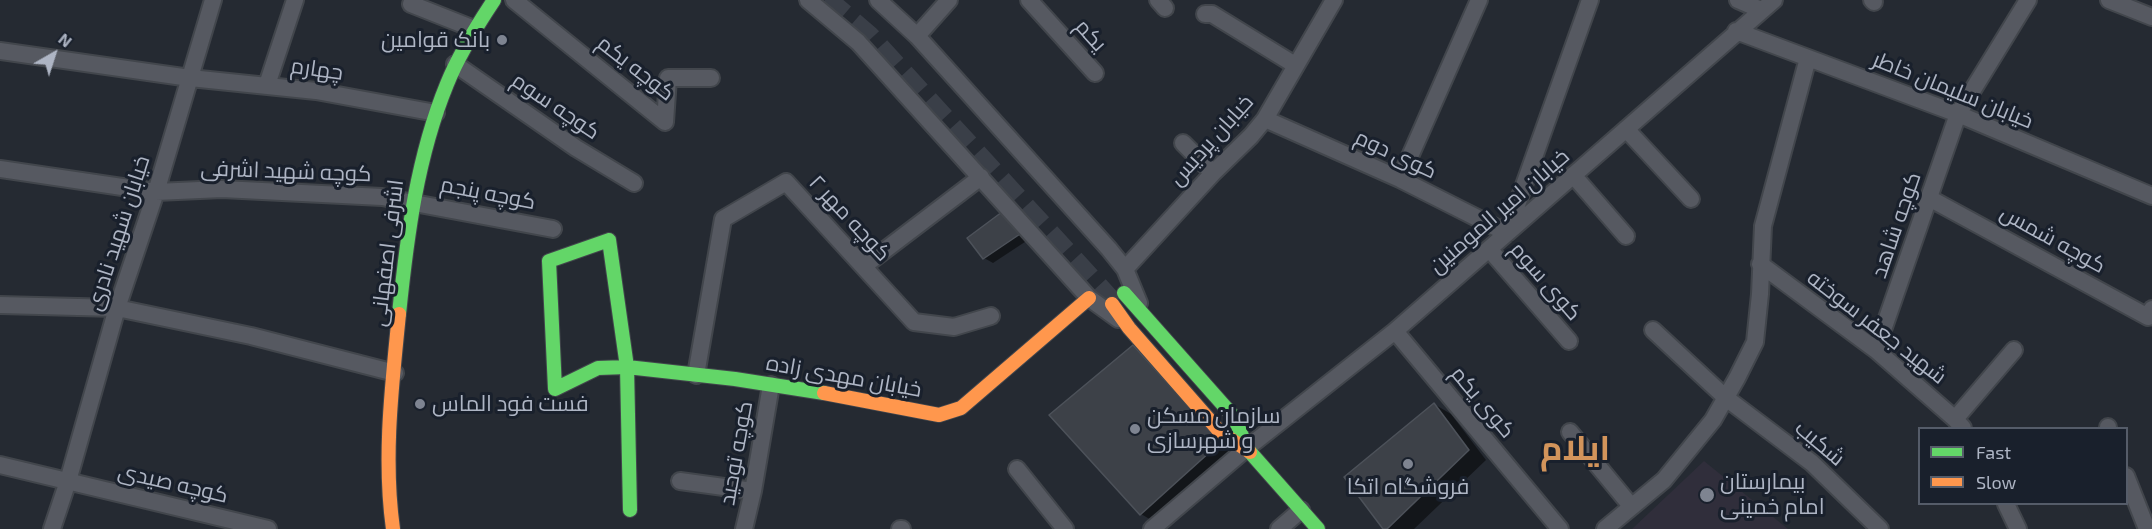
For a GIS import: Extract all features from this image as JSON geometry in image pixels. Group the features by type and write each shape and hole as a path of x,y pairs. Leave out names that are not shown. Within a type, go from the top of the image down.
{"main road":[{"name":"اشرفی اصفهانی","path":"393,529 387,485 395,373 406,255 420,165 436,113 455,64 474,29 494,0"},
{"name":"خیابان مهدی زاده","path":"627,367 609,240 549,261 555,389 598,368 627,367 771,385 939,415 962,408 1089,298"},
{"path":"1125,293 1234,417 1247,448"},
{"path":"1112,304 1129,328 1220,432 1247,448 1318,529"},
{"path":"627,367 630,510"}],"street":[{"name":"خیابان شهید نادری","path":"52,529 68,481 117,308 156,192 213,0"},
{"path":"267,85 295,0"},
{"path":"412,0 411,4 474,29"},
{"name":"کوچه یکم","path":"514,0 665,122 668,78 711,78"},
{"path":"808,0 858,42 1089,298 1129,328"},
{"path":"878,0 917,36 1125,269 1144,315"},
{"path":"917,36 949,0"},
{"name":"یکم","path":"1029,0 1095,73"},
{"name":"خیابان پردیس","path":"1125,269 1265,119 1334,0"},
{"path":"1400,179 1479,0"},
{"path":"1507,233 1590,0"},
{"path":"1738,0 1767,5"},
{"name":"کوچه شاهد","path":"1876,350 1958,114 2028,0"},
{"path":"2109,0 2152,17"},
{"name":"خیابان امیر المومنین","path":"1152,529 1247,448 1395,331 1767,5"},
{"path":"1205,14 1212,14 1295,65"},
{"name":"خیابان سلیمان خاطر","path":"1736,31 1958,114 2152,196"},
{"name":"چهارم","path":"0,51 190,78 267,85 436,113"},
{"path":"1605,529 1664,480 1713,420 1755,342 1763,226 1808,58"},
{"name":"کوچه سوم","path":"455,64 576,148 634,183"},
{"name":"کوی دوم","path":"1265,119 1400,179 1507,233"},
{"path":"1626,129 1691,199"},
{"path":"1183,143 1213,173"},
{"name":"کوچه شهید اشرفی","path":"0,169 156,192 222,189 382,197 414,202"},
{"path":"1574,175 1626,236"},
{"path":"864,266 981,177"},
{"name":"کوچه مهر ۲","path":"696,375 723,219 786,182 914,322 954,327 991,316"},
{"name":"کوچه شمس","path":"1929,198 2148,316 2152,309"},
{"name":"کوچه پنجم","path":"414,202 553,229"},
{"name":"کوی سوم","path":"1490,250 1569,342"},
{"name":"شهید جعفر سوخته","path":"1760,264 1876,350 1959,424"},
{"path":"0,305 117,308 251,336 395,373"},
{"name":"شکیب","path":"1653,330 1726,398 1812,463 1880,529"},
{"name":"کوی یکم","path":"1395,331 1560,529"},
{"path":"1959,424 2014,350"},
{"name":"کوچه توحید","path":"744,529 753,491 771,385"},
{"path":"1570,432 1631,506"},
{"name":"کوچه صیدی","path":"0,465 268,529"},
{"path":"1017,469 1065,529"},
{"path":"2128,479 2147,529"},
{"path":"680,481 753,491"},
{"path":"2006,505 2018,529"},
{"path":"1280,529 1301,510"}],"shaded area":[{"name":"بیمارستان امام خمینی","path":"1704,461 1788,529 1632,529"}],"building":[{"path":"1006,209 1026,230 983,259 967,238"},
{"name":"سازمان مسکن و شهرسازی","path":"1133,345 1221,442 1140,515 1049,415"},
{"name":"فروشگاه اتکا","path":"1434,403 1469,450 1387,529 1383,529 1344,477"}],"tunnel":[{"path":"825,0 868,37 1112,304"}],"traffic: fast":[{"path":"399,314 410,226 428,140 452,73 468,41 494,0"},
{"path":"630,510 627,367 609,240 549,261 555,389 598,368 627,367 735,379 824,393"},
{"path":"1124,293 1234,417 1247,448"},
{"path":"1250,452 1318,529"}],"traffic: slow":[{"path":"824,393 939,415 961,408 1089,298"},
{"path":"1112,304 1129,328 1220,432 1250,452"},
{"path":"393,529 389,448 391,395 399,314"}],"place":[{"name":"بانک قوامین","path":"502,40"},
{"name":"فست فود الماس","path":"420,404"},
{"name":"سازمان مسکن و شهرسازی","path":"1135,429"},
{"name":"فروشگاه اتکا","path":"1408,464"},
{"name":"بیمارستان امام خمینی","path":"1707,495"}],"district":[{"name":"ایلام","path":"1575,449"}]}
